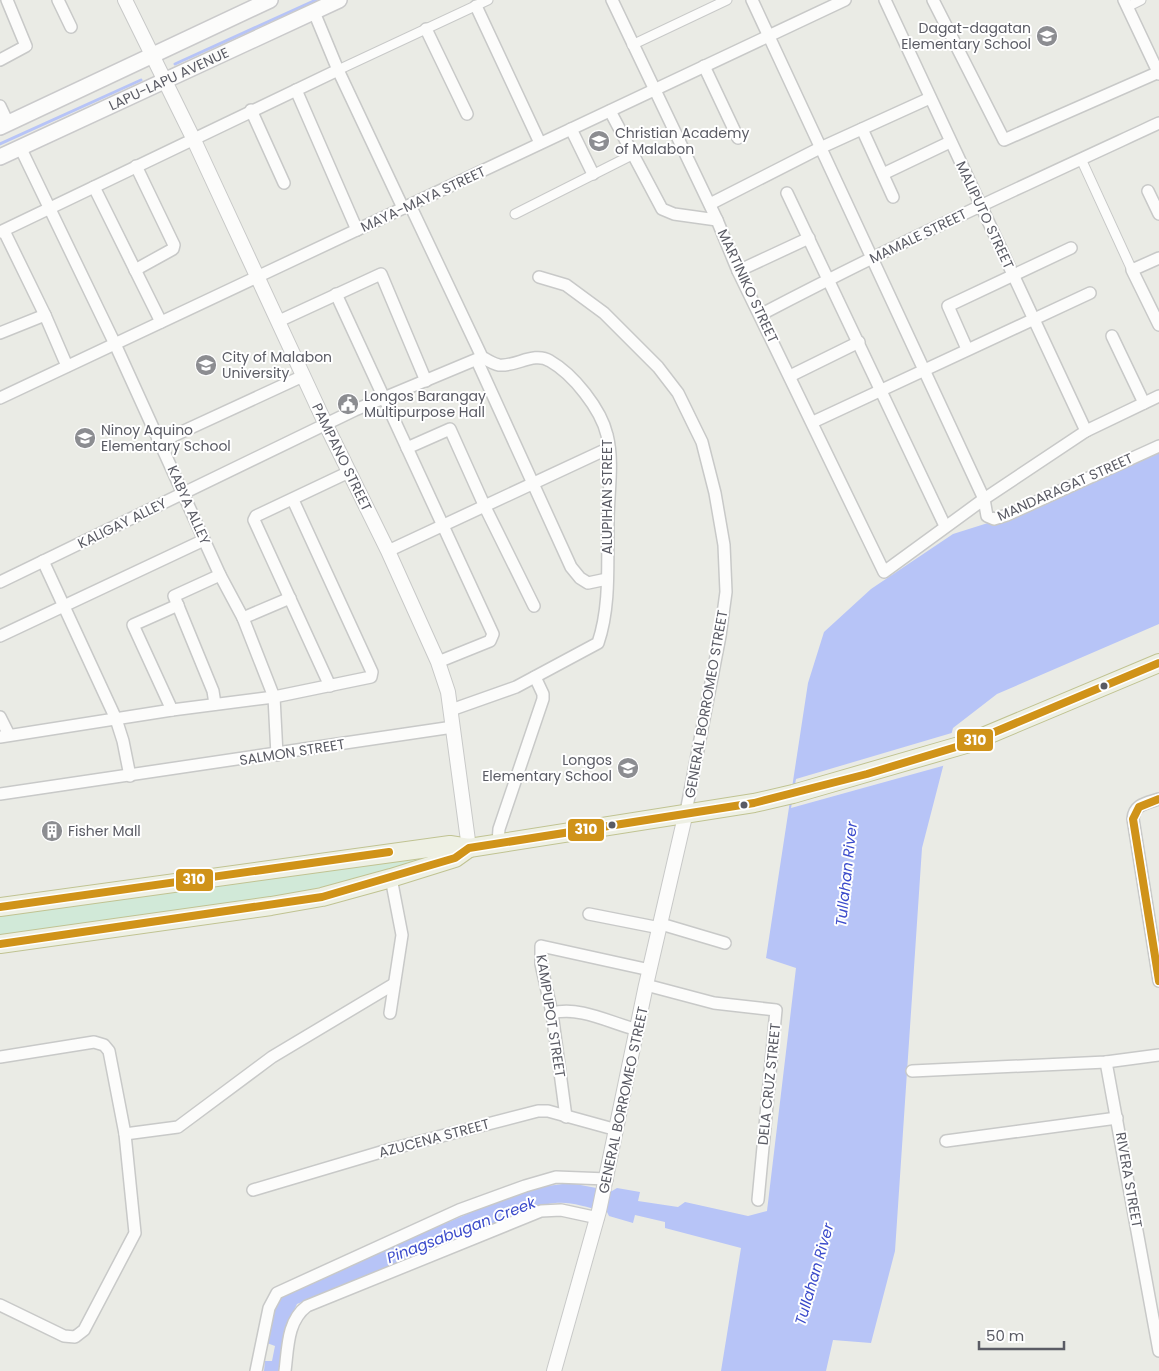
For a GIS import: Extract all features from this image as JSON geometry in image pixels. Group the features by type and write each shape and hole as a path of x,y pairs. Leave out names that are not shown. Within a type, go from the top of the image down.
{"highway":[{"path":"0,906 450,844 469,848 686,812 754,803 793,794 966,744 1159,663"},
{"path":"0,944 271,906 322,897 455,858 469,848"}],"main road":[{"name":"LAPU-LAPU AVENUE","path":"4,125 270,0"},
{"name":"LAPU-LAPU AVENUE","path":"0,157 339,0"}],"street":[{"path":"0,60 26,46 7,0"},
{"path":"58,0 72,27"},
{"name":"PAMPANO STREET","path":"125,0 193,138 326,425 388,551 438,662 448,692 469,848"},
{"path":"67,366 45,315 2,231 193,138 426,29 474,3 488,0"},
{"name":"MARTINIKO STREET","path":"612,0 710,204 738,271 813,422 884,572"},
{"path":"632,45 726,0"},
{"path":"752,0 984,499"},
{"name":"MAYA-MAYA STREET","path":"0,398 845,0"},
{"name":"MALIPUTO STREET","path":"885,0 1086,431"},
{"path":"933,0 1004,140 1159,73 1126,4 1141,0"},
{"path":"474,3 540,143"},
{"path":"314,12 338,70 407,206 480,358 479,365 571,567 588,584 607,579"},
{"path":"426,29 467,114"},
{"path":"704,66 738,138"},
{"path":"296,90 357,230"},
{"path":"710,204 820,148 930,98"},
{"path":"0,106 4,125"},
{"path":"252,110 284,183"},
{"path":"610,111 662,209 674,214 717,220"},
{"name":"MAMALE STREET","path":"760,315 828,279 980,205 1159,123"},
{"path":"571,129 593,174"},
{"path":"862,129 893,197"},
{"path":"883,174 950,142"},
{"name":"KABYA ALLEY","path":"20,147 115,344 220,575 243,618 274,697 277,755"},
{"path":"515,214 632,154"},
{"path":"1081,159 1132,270 1158,320"},
{"path":"135,270 173,249 174,245 136,166"},
{"path":"94,187 161,322"},
{"path":"1148,191 1158,210"},
{"path":"787,193 945,526"},
{"path":"738,271 809,238"},
{"path":"967,349 948,307 1072,248"},
{"path":"1132,270 1159,258"},
{"path":"279,321 381,274 426,381"},
{"name":"GENERAL BORROMEO STREET","path":"539,277 566,285 604,313 658,367 678,394 702,442 715,493 724,544 726,592 720,636 686,812 646,985 599,1214 554,1371"},
{"path":"813,422 1090,293"},
{"path":"336,294 493,634 490,641 438,662"},
{"path":"0,333 45,315"},
{"path":"1112,336 1144,403"},
{"path":"790,376 859,342"},
{"name":"ALUPIHAN STREET","path":"451,710 516,687 535,677 598,642 603,629 607,579 609,448 602,418 582,388 552,361 541,357 497,365 480,358"},
{"name":"KALIGAY ALLEY","path":"0,582 326,425 480,358"},
{"path":"160,442 303,376"},
{"name":"MANDARAGAT STREET","path":"884,572 945,526 1086,431 1159,396"},
{"path":"407,448 450,429 485,507 534,606"},
{"name":"MANDARAGAT STREET","path":"984,499 987,516 990,519 998,518 1159,446"},
{"path":"388,551 609,448"},
{"path":"330,686 254,520 256,516 349,472"},
{"path":"0,717 4,736 172,710 274,697 371,677 372,672 293,500"},
{"path":"0,636 204,540"},
{"path":"43,561 116,719 123,741 130,776"},
{"path":"215,704 213,691 174,596 220,575"},
{"path":"243,618 290,598"},
{"path":"172,710 133,625 178,605"},
{"path":"498,843 499,829 543,699 543,694 535,677"},
{"name":"SALMON STREET","path":"0,794 277,755 453,727"},
{"path":"1159,799 1138,806 1134,812 1159,981"},
{"path":"390,878 402,935 390,1013"},
{"path":"589,914 660,926 725,943"},
{"name":"KAMPUPOT STREET","path":"566,1117 552,1013 540,964 541,946 650,970"},
{"path":"125,1134 178,1127 272,1057 394,984"},
{"name":"DELA CRUZ STREET","path":"646,985 714,1003 776,1010 758,1200"},
{"path":"552,1013 564,1010 580,1011 638,1030"},
{"path":"0,1058 94,1042 104,1044 109,1051 125,1134 135,1233 84,1330 75,1337 64,1336 0,1305"},
{"path":"912,1071 1106,1062 1159,1055"},
{"name":"RIVERA STREET","path":"1106,1062 1118,1118 1159,1351"},
{"name":"AZUCENA STREET","path":"253,1190 391,1149 538,1111 548,1111 617,1130"},
{"path":"946,1141 1118,1118"},
{"path":"256,1371 269,1308 277,1293 459,1210 525,1186 556,1177 605,1185"},
{"path":"286,1371 293,1323 300,1311 308,1306 541,1211 561,1210 599,1214"}],"green space":[{"path":"451,849 451,851 377,874 275,898 0,937 0,916"}],"water":[{"path":"1159,451 1159,624 997,694 953,728 922,848 895,1251 871,1343 833,1340 826,1371 721,1371 741,1248 665,1228 665,1222 635,1215 633,1223 609,1216 607,1212 574,1204 557,1203 524,1211 297,1304 288,1324 281,1371 264,1371 265,1361 272,1361 275,1346 267,1343 275,1303 284,1293 525,1189 570,1183 612,1191 617,1188 640,1192 638,1201 678,1207 685,1202 748,1216 767,1211 796,968 766,958 808,683 824,632 871,589 953,534 1023,512 1111,475"}],"pier":[{"path":"955,732 946,765 791,808 796,779"}],"waterway":[{"path":"175,64 316,0"},
{"path":"0,144 141,80"}],"transit line":[{"name":"310","path":"0,944 322,897 455,858 469,848 754,803 867,774 966,744 1159,663"},
{"name":"310","path":"1159,799 1139,807 1133,819 1159,981"},
{"name":"310","path":"0,907 389,852"}],"place":[{"name":"Dagat-dagatan Elementary School","path":"1047,36"},
{"name":"Christian Academy of Malabon","path":"599,141"},
{"name":"City of Malabon University","path":"206,365"},
{"name":"Longos Barangay Multipurpose Hall","path":"348,404"},
{"name":"Ninoy Aquino Elementary School","path":"85,438"},
{"name":"Longos Elementary School","path":"628,768"},
{"name":"Fisher Mall","path":"52,831"}],"water label":[{"name":"Tullahan River","path":"846,874"},
{"name":"Pinagsabugan Creek","path":"461,1230"},
{"name":"Tullahan River","path":"814,1274"}]}
